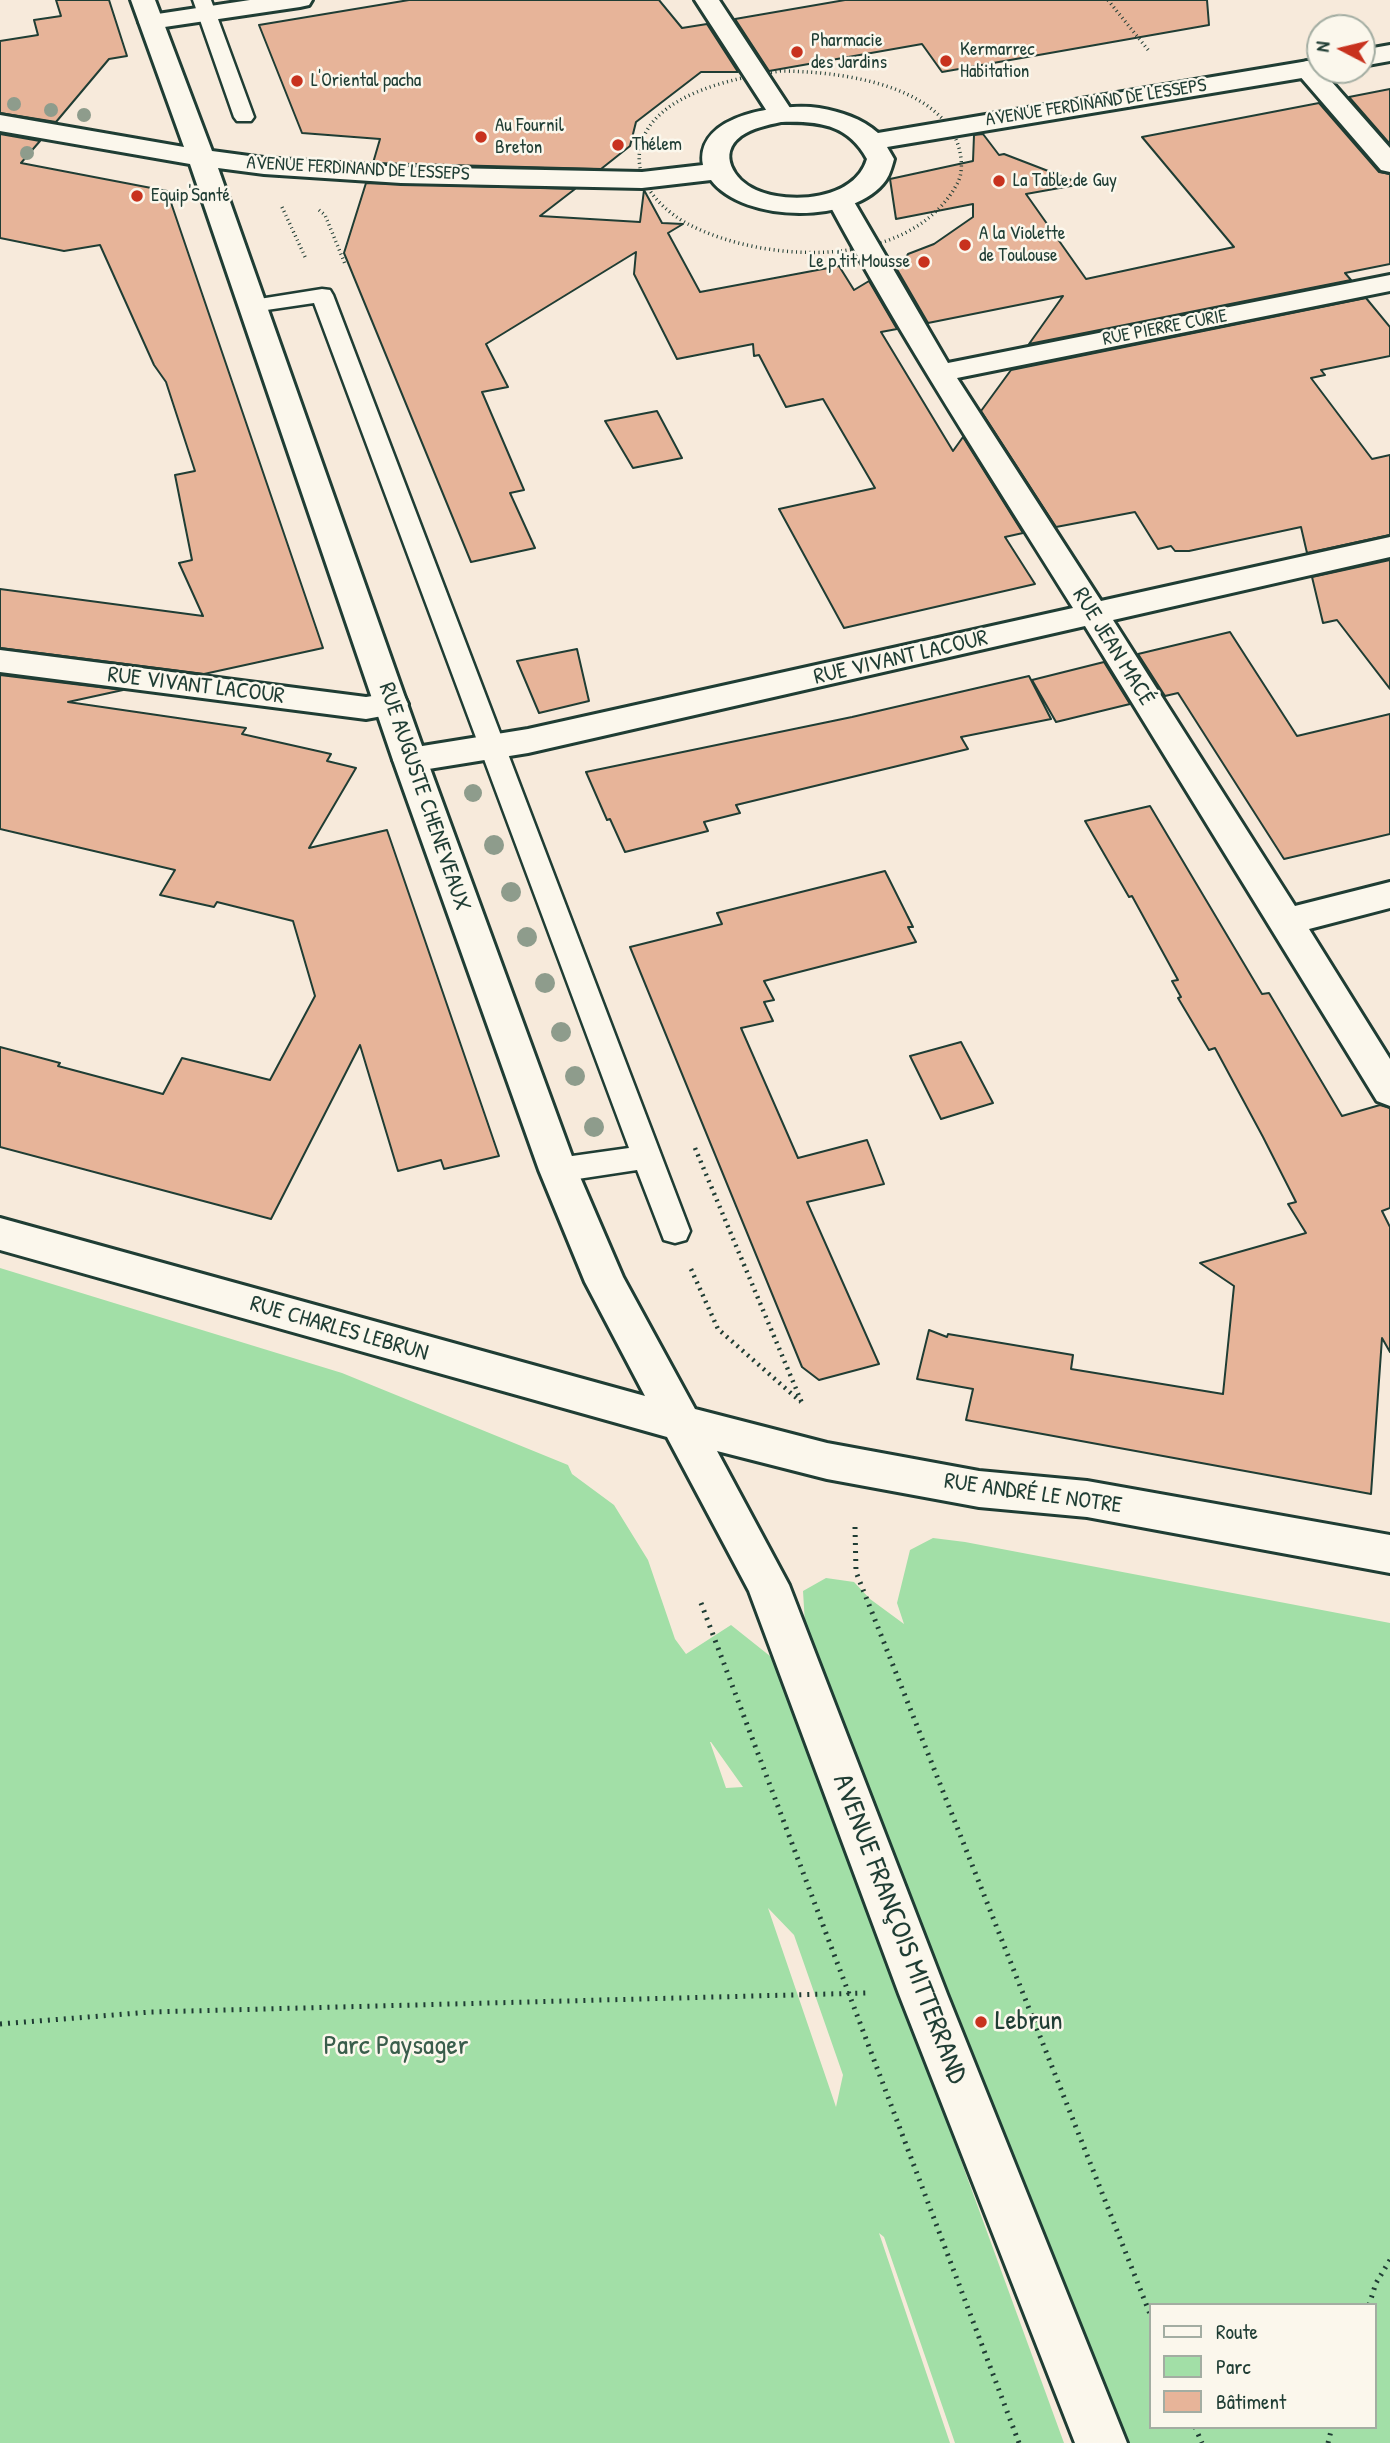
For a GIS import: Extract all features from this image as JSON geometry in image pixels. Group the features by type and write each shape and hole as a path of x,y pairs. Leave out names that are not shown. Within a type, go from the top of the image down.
{"street":[{"path":"147,11 300,0"},
{"path":"707,0 781,114"},
{"name":"RUE AUGUSTE CHENEVEAUX","path":"147,11 253,306 410,760 558,1170 598,1267 679,1423"},
{"name":"AVENUE FERDINAND DE LESSEPS","path":"873,142 948,127 1306,69"},
{"path":"1326,84 1390,164"},
{"path":"781,114 813,115 843,122 859,130 873,142 879,155 879,168 858,192 840,200 804,206 766,202 745,195 728,184 718,171 715,156 721,141 735,128 756,119 781,114"},
{"name":"AVENUE FERDINAND DE LESSEPS","path":"0,123 201,158 264,166 401,175 642,180 718,171"},
{"name":"RUE JEAN MACÉ","path":"840,200 864,247 940,373 1287,921 1390,1091"},
{"name":"RUE PIERRE CURIE","path":"940,373 1390,283"},
{"name":"RUE VIVANT LACOUR","path":"410,760 493,747 1390,547"},
{"name":"RUE VIVANT LACOUR","path":"0,661 366,708 392,704"},
{"path":"1287,921 1390,895"},
{"name":"RUE CHARLES LEBRUN","path":"0,1234 679,1423"},
{"name":"RUE ANDRÉ LE NOTRE","path":"679,1423 807,1456 870,1469 979,1489 1087,1499 1390,1554"},
{"name":"AVENUE FRANÇOIS MITTERRAND","path":"679,1423 768,1585 923,1994 1101,2443"}],"lane":[{"path":"205,7 244,117"},
{"path":"253,306 321,295 675,1231"},
{"path":"558,1170 647,1157"}],"path":[{"path":"1108,0 1149,51"},
{"path":"807,71 837,74 885,85 916,99 948,127 961,149 962,170 953,196 933,216 907,232 864,247 815,253 788,253 727,242 693,229 670,215 652,196 642,180 638,158 644,136 668,107 697,90 736,77 755,74 807,71"},
{"path":"675,1231 718,1329 802,1403"},
{"path":"855,1527 856,1572 1148,2309"},
{"path":"701,1604 1019,2443"},
{"path":"0,2024 151,2012 850,1993 923,1994"},
{"path":"1370,2303 1376,2283 1390,2260"}],"green space":[{"name":"Parc Paysager","path":"0,1268 342,1373 568,1465 572,1474 614,1505 648,1560 675,1639 686,1654 731,1625 780,1664 1064,2443 955,2443 884,2237 879,2233 950,2443 0,2443","holes":["711,1742 743,1787 726,1788","768,1908 794,1935 843,2075 836,2107"]},
{"path":"933,1538 1390,1623 1390,2443 1118,2443 805,1624 803,1591 826,1578 854,1582 870,1599 904,1624 897,1603 910,1550"}],"building":[{"path":"56,0 109,0 127,56 109,59 56,122 0,113 0,41 38,35 34,20 61,16"},
{"path":"409,0 659,0 682,28 707,24 738,72 701,72 636,122 630,146 601,169 373,163 380,139 302,133 259,25"},
{"path":"845,0 1207,0 1209,25 942,72 922,44 769,71 735,19"},
{"path":"1390,89 1390,144 1349,97"},
{"path":"1319,103 1379,172 1390,174 1390,264 1345,273 1351,280 1029,344 1063,296 928,323 895,266 904,261 908,254 934,244 973,217 973,204 896,219 890,179 973,161 974,135 983,134 999,155 1004,154 1082,184 1026,194 1086,279 1234,247 1142,137"},
{"path":"0,134 40,141 21,163 167,191 323,648 204,674 0,648 0,589 203,616 179,563 192,560 175,475 195,471 166,382 154,365 100,245 64,251 0,238"},
{"path":"366,183 575,189 540,216 640,222 644,190 662,223 683,224 668,233 700,292 839,266 854,290 869,281 897,329 881,332 953,451 963,437 1023,533 1005,537 1035,584 844,628 779,509 875,488 823,399 786,407 759,355 754,356 753,344 677,359 634,274 636,252 486,344 508,387 482,392 524,490 510,493 535,548 471,562 344,253"},
{"path":"1366,298 1390,327 1390,356 1321,370 1325,375 1311,378 1372,459 1390,455 1390,535 1307,553 1301,527 1189,551 1175,551 1171,546 1158,549 1135,512 1056,527 981,411 1011,370"},
{"path":"657,411 682,458 633,468 605,421"},
{"path":"1390,560 1390,689 1337,620 1323,623 1312,577"},
{"path":"1230,632 1297,736 1390,714 1390,834 1284,859 1178,693 1165,696 1138,654"},
{"path":"577,649 589,701 539,713 517,661"},
{"path":"1104,662 1130,704 1056,722 1032,680"},
{"path":"0,675 123,690 68,702 246,728 242,734 331,754 327,761 356,768 309,848 387,830 499,1156 444,1169 441,1160 398,1171 360,1045 271,1219 0,1147 0,1047 60,1063 58,1066 163,1094 182,1058 270,1080 315,996 293,921 217,902 214,907 160,895 175,870 0,829"},
{"path":"1029,676 1051,719 961,737 968,749 736,805 740,813 704,822 708,831 625,852 610,819 607,820 586,772 852,717"},
{"path":"1150,806 1262,994 1269,993 1342,1116 1380,1105 1390,1108 1390,1208 1382,1211 1390,1227 1390,1352 1382,1338 1371,1494 966,1420 973,1389 917,1379 929,1330 947,1337 948,1334 1073,1355 1071,1369 1223,1394 1234,1286 1200,1263 1306,1233 1288,1204 1296,1202 1263,1137 1215,1048 1209,1050 1178,998 1181,997 1172,981 1178,980 1132,896 1129,897 1085,821"},
{"path":"885,871 913,927 908,927 916,942 764,981 774,1000 764,1002 773,1021 741,1028 798,1158 867,1140 884,1184 807,1202 879,1364 819,1380 802,1367 630,947 722,924 717,913"},
{"path":"961,1042 993,1103 941,1119 910,1056"}],"place":[{"name":"Pharmacie des Jardins","path":"797,52"},
{"name":"Kermarrec Habitation","path":"946,61"},
{"name":"L'Oriental pacha","path":"297,81"},
{"name":"Au Fournil Breton","path":"481,137"},
{"name":"Thélem","path":"618,145"},
{"name":"La Table de Guy","path":"999,181"},
{"name":"Equip'Santé","path":"137,196"},
{"name":"A la Violette de Toulouse","path":"965,245"},
{"name":"Le p'tit Mousse","path":"924,262"},
{"name":"Lebrun","path":"981,2022"}]}
